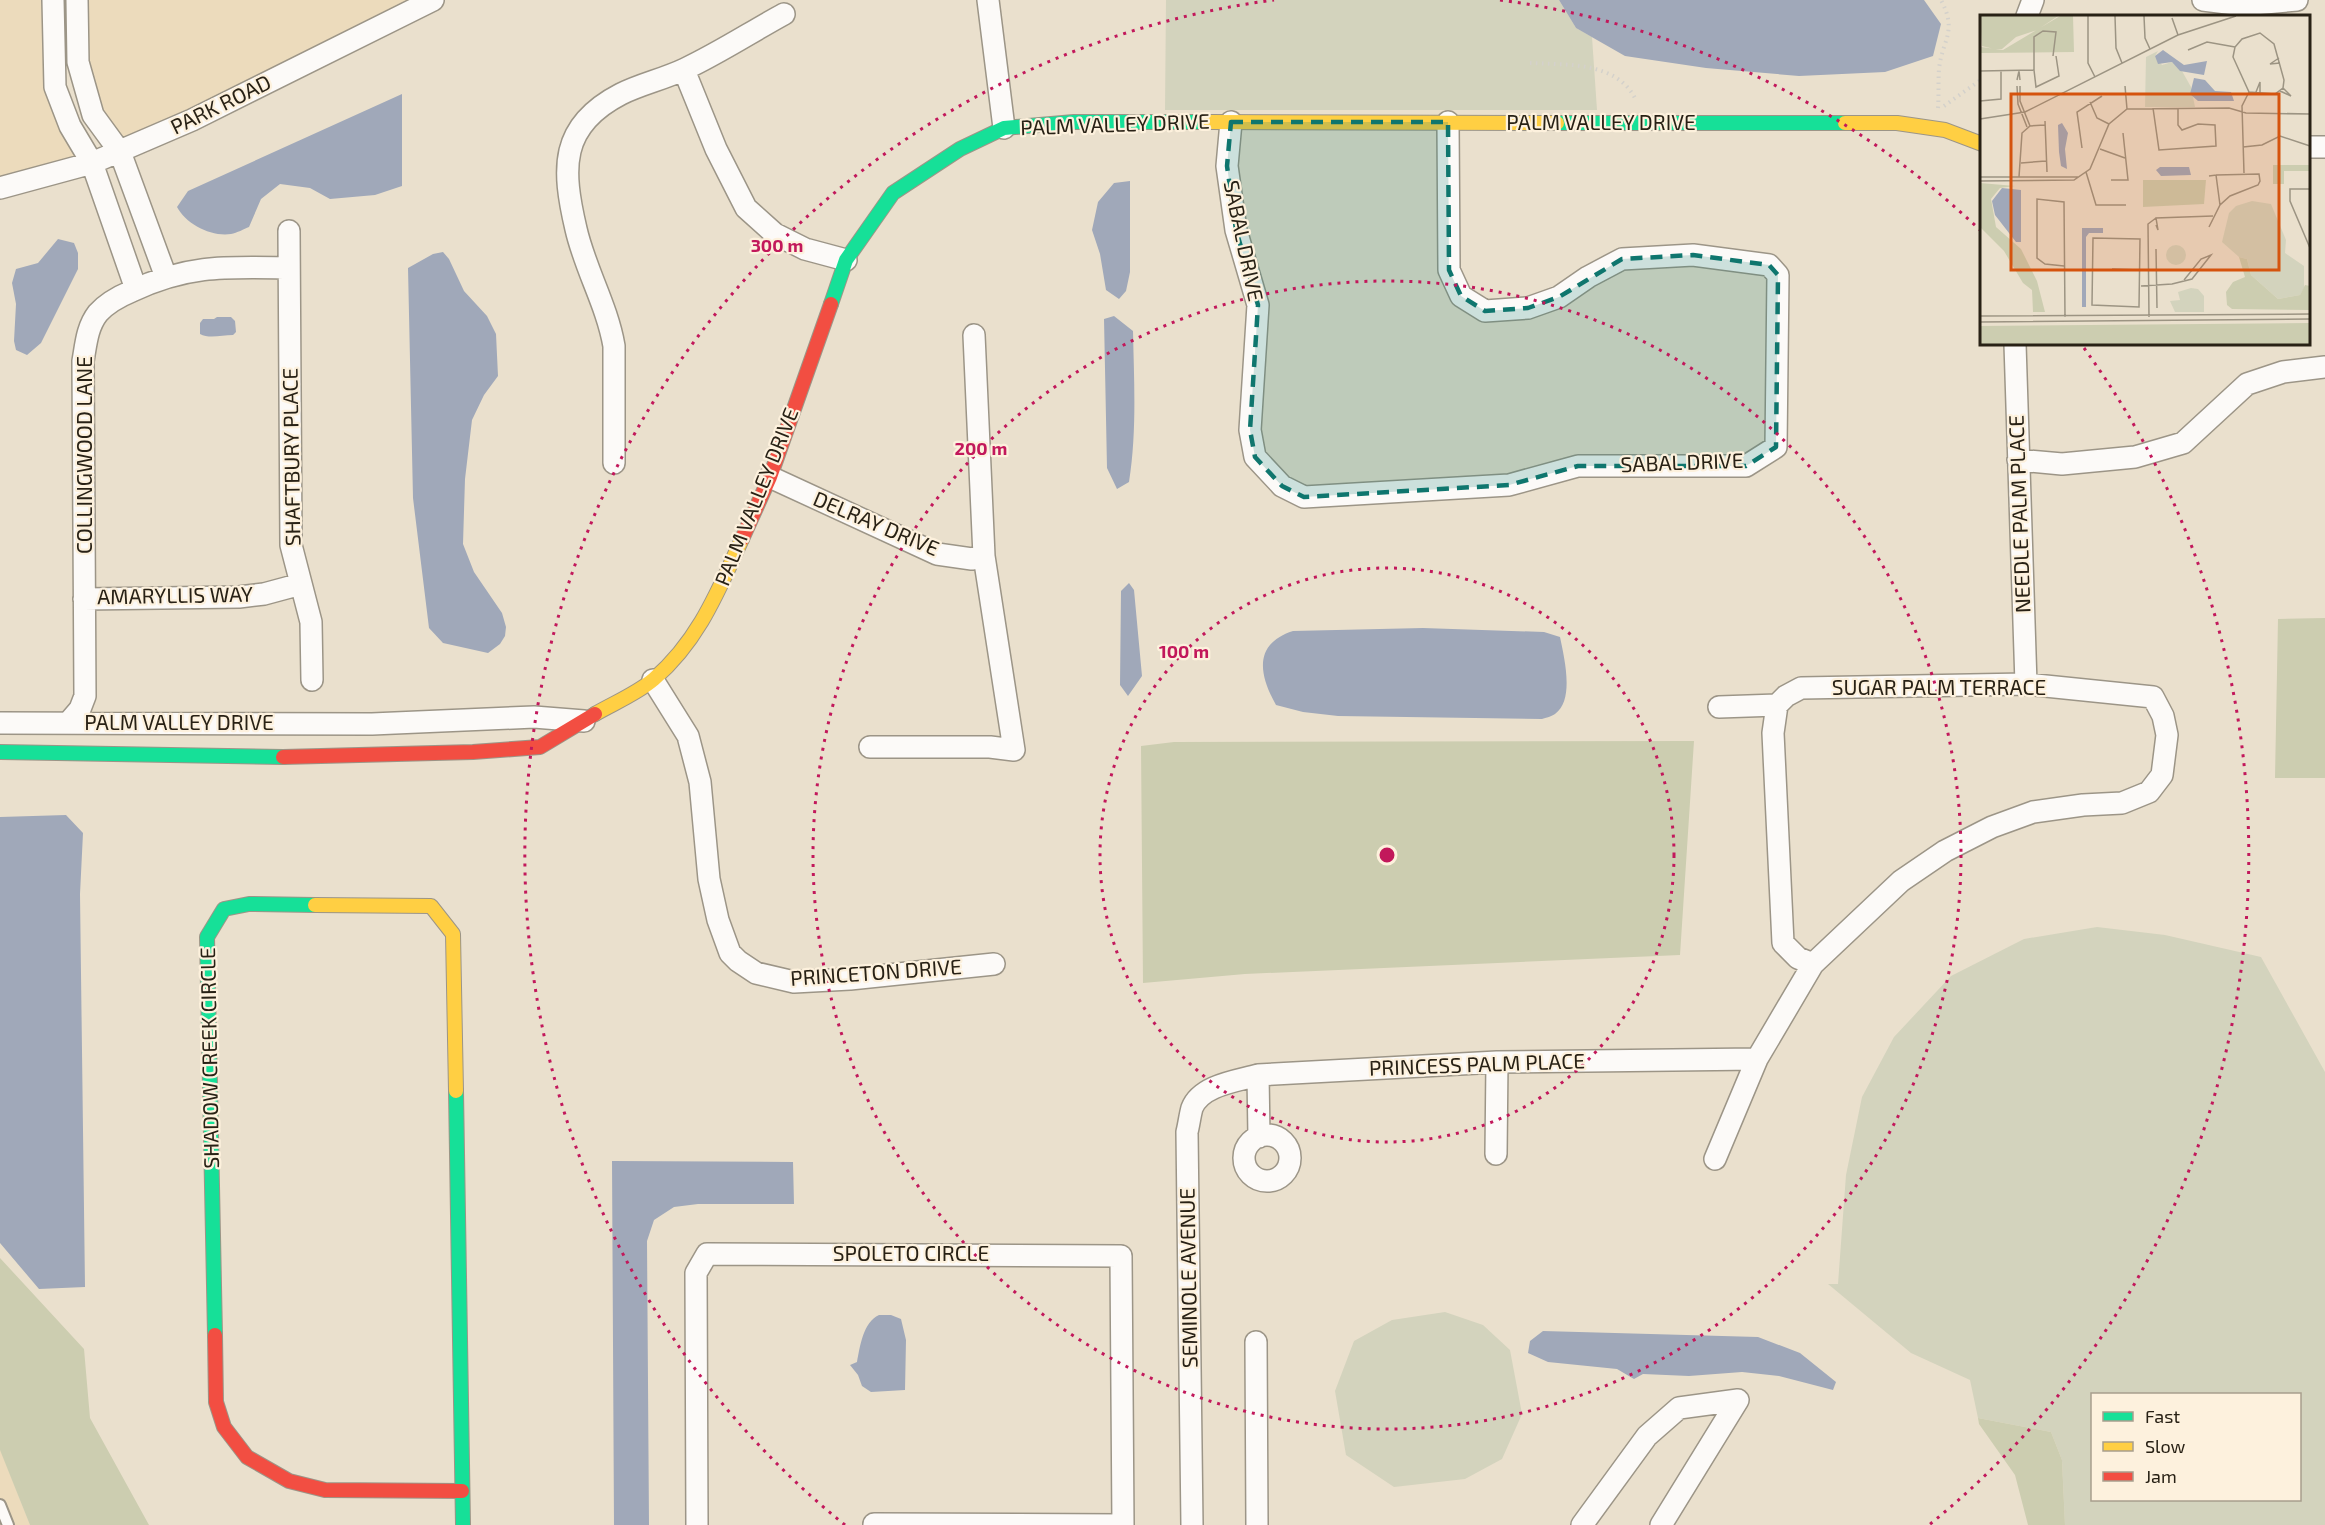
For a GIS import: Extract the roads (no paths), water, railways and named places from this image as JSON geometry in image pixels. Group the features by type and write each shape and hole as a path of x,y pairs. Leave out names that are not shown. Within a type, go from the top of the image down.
{"street":[{"path":"54,0 55,87 70,126 92,163 136,289"},
{"path":"77,0 78,62 93,115 120,152 166,277"},
{"name":"PARK ROAD","path":"0,188 92,163 120,152 192,120 433,0"},
{"path":"988,0 1004,128"},
{"path":"2027,15 2033,0"},
{"path":"2203,0 2243,5 2297,0"},
{"path":"615,463 614,346 611,328 576,231 570,196 567,155 579,129 596,108 623,94 684,70 784,14"},
{"path":"684,70 716,149 746,208 775,234 805,249 846,260"},
{"name":"PALM VALLEY DRIVE","path":"0,752 293,757 473,752 540,747 653,680 685,648 709,612 770,477 846,260 892,193 960,149 1004,128 1074,122 1897,123 1946,130 1980,143"},
{"name":"SABAL DRIVE","path":"1231,122 1227,166 1236,230 1258,305 1250,430 1255,457 1281,486 1304,497 1509,485 1578,466 1746,466 1776,447 1778,275 1769,266 1693,255 1622,259 1588,277 1559,297 1528,308 1485,311 1461,296 1449,270 1448,122"},
{"path":"112,220 141,210"},
{"name":"SHAFTBURY PLACE","path":"289,231 291,545 311,622 312,680"},
{"name":"COLLINGWOOD LANE","path":"69,723 80,709 85,696 83,361 88,333 98,313 116,298 166,277 190,270 224,267 289,268"},
{"path":"870,747 990,747 1014,750 984,556 974,335"},
{"name":"NEEDLE PALM PLACE","path":"2015,345 2025,684"},
{"path":"2019,460 2062,464 2135,457 2183,443 2247,384 2283,372 2325,367"},
{"name":"DELRAY DRIVE","path":"770,477 937,554 972,559 984,556"},
{"name":"AMARYLLIS WAY","path":"84,599 239,597 264,594 301,584"},
{"name":"PRINCETON DRIVE","path":"653,680 688,736 700,782 709,879 718,920 730,953 738,961 756,973 794,982 850,979 994,964"},
{"name":"SUGAR PALM TERRACE","path":"1715,1159 1757,1059 1813,964 1900,881 1945,851 1992,827 2033,812 2083,805 2122,803 2149,792 2162,775 2167,735 2163,716 2153,697 2025,684 1801,688 1786,696 1777,705"},
{"path":"1719,707 1777,705 1773,733 1783,943 1798,958 1813,964"},
{"name":"PALM VALLEY DRIVE","path":"0,723 357,724 534,717 584,721"},
{"path":"357,724 357,755"},
{"name":"SHADOW CREEK CIRCLE","path":"462,1491 325,1490 289,1481 247,1457 224,1427 216,1402 207,937 224,909 249,904 431,906 453,934 463,1525"},
{"name":"PRINCESS PALM PLACE","path":"1258,1075 1497,1062 1757,1059"},
{"path":"1496,1154 1497,1062"},
{"path":"1258,1075 1259,1137"},
{"name":"SEMINOLE AVENUE","path":"1192,1525 1187,1132 1193,1106 1204,1093 1227,1083 1258,1075"},
{"name":"SPOLETO CIRCLE","path":"697,1525 696,1273 707,1254 1121,1256 1123,1525"},
{"path":"1256,1342 1257,1525"},
{"path":"1582,1525 1647,1436 1680,1408 1738,1400 1661,1525"},
{"path":"874,1524 1123,1525"}],"lane":[{"path":"0,1505 8,1525"}],"water":[{"path":"1559,0 1924,0 1941,24 1933,56 1885,72 1799,76 1706,68 1625,56 1576,28"},
{"path":"402,94 402,186 375,195 330,199 310,188 280,184 261,199 249,227 231,234 215,233 200,228 186,219 177,207 188,191"},
{"path":"1130,181 1130,272 1126,291 1119,299 1106,290 1100,254 1092,230 1098,202 1114,183"},
{"path":"58,239 74,243 78,253 78,269 41,343 27,355 16,350 14,341 16,304 12,283 16,269 38,263"},
{"path":"443,252 449,259 464,291 487,316 496,334 498,376 484,395 472,420 465,479 463,544 474,572 502,613 506,627 505,636 500,644 488,653 443,643 429,628 413,498 408,268 433,254"},
{"path":"1114,316 1133,331 1134,388 1133,444 1129,482 1117,489 1107,468 1104,319"},
{"path":"231,317 235,321 236,332 233,335 216,336 200,334 200,323 203,319"},
{"path":"1129,583 1134,590 1142,676 1128,696 1120,685 1121,591"},
{"path":"1423,628 1544,632 1560,637 1566,678 1565,699 1561,707 1555,714 1542,719 1338,716 1303,712 1276,705 1270,694 1263,672 1266,652 1271,644 1280,637 1293,631"},
{"path":"66,815 83,833 80,894 85,1287 39,1289 0,1243 0,817"},
{"path":"612,1161 793,1162 794,1204 698,1204 674,1207 654,1220 647,1241 649,1525 614,1525"},
{"path":"879,1315 891,1315 901,1319 906,1340 905,1390 871,1392 862,1386 858,1375 850,1365 857,1362 861,1342 869,1323"},
{"path":"1543,1331 1758,1337 1800,1353 1836,1382 1833,1390 1779,1376 1742,1372 1689,1376 1643,1374 1634,1379 1617,1369 1548,1362 1528,1353 1530,1341"}]}
